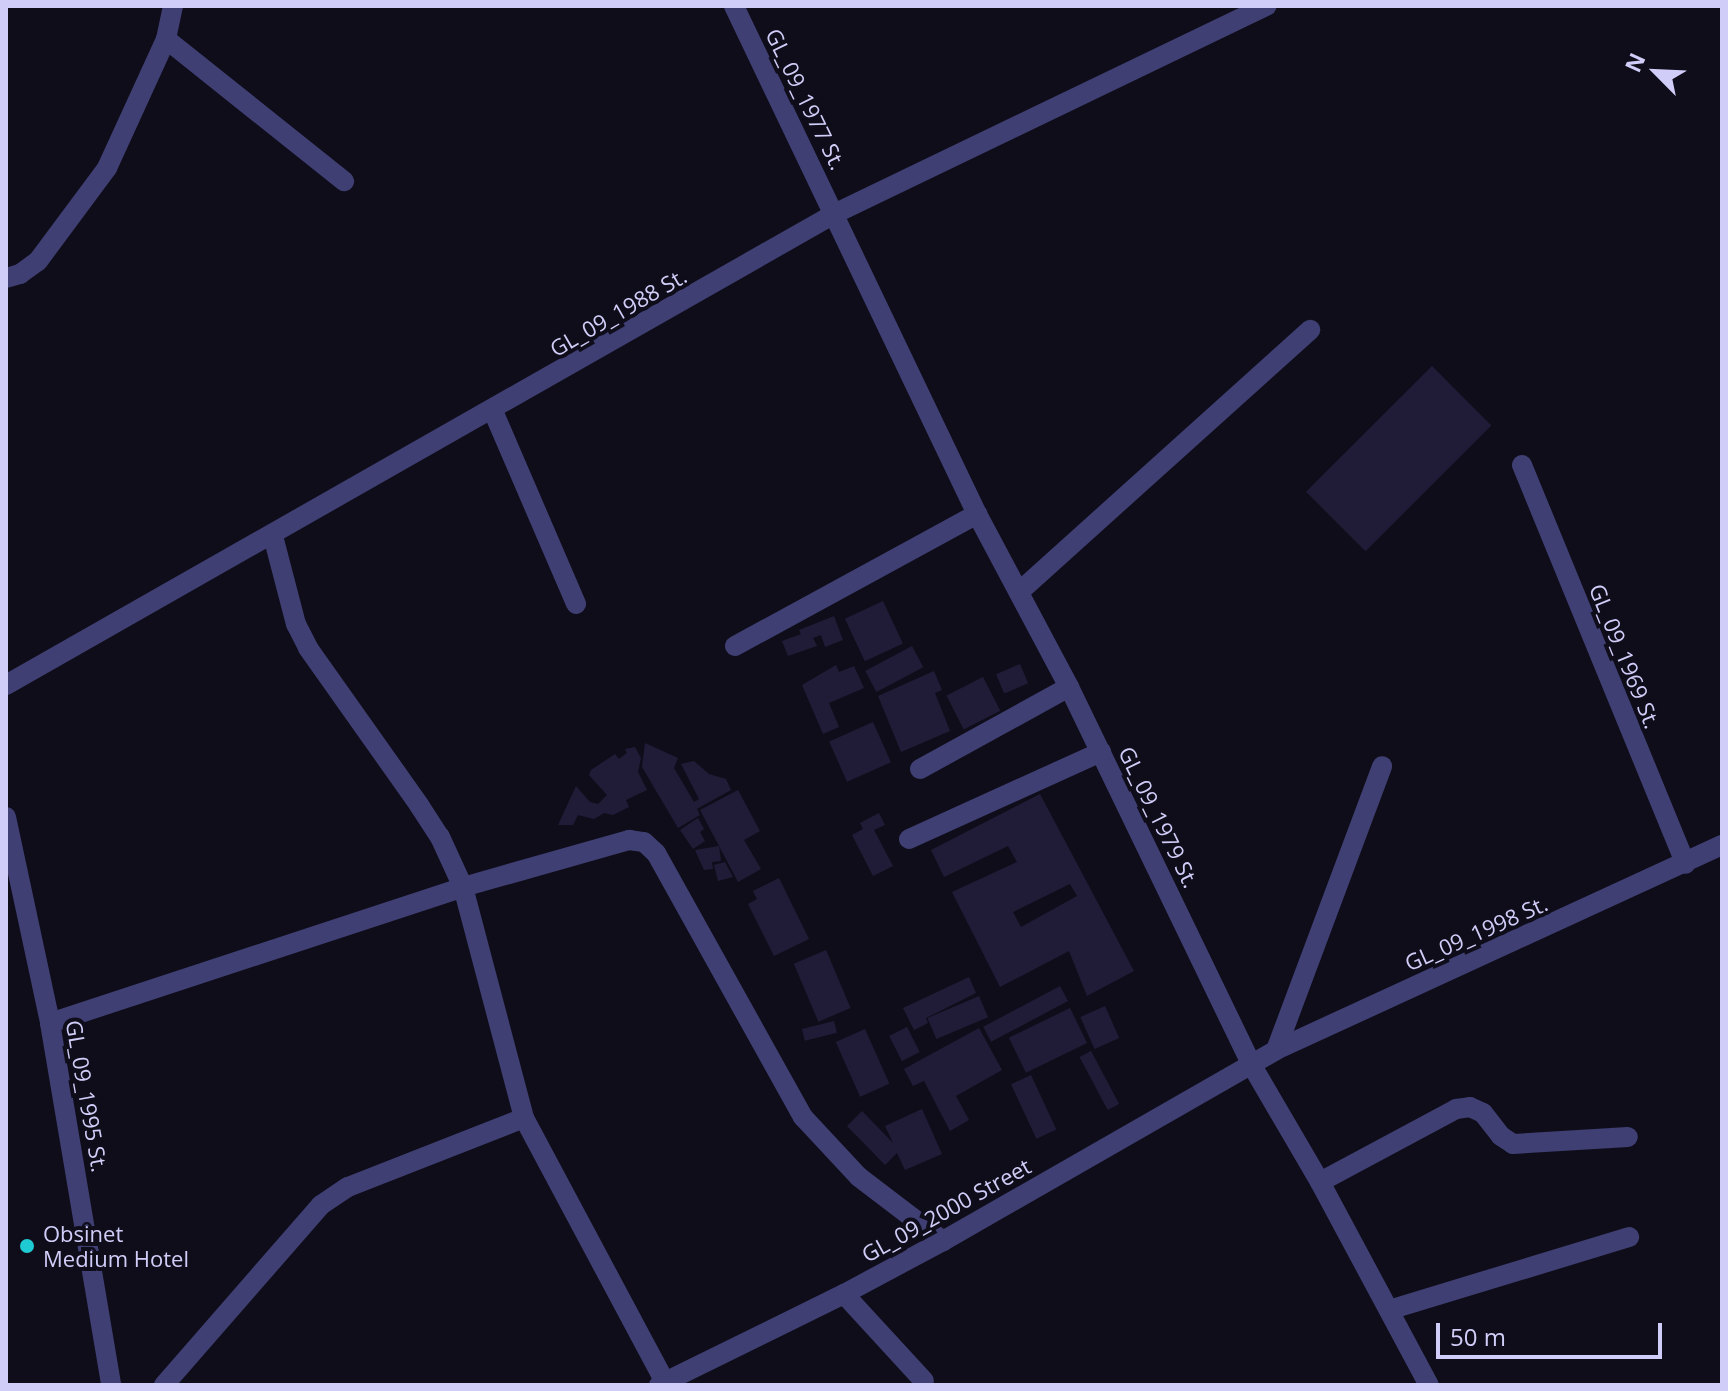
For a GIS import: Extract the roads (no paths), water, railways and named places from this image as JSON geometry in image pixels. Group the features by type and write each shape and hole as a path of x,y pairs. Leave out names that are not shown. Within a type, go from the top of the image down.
{"street":[{"path":"6,278 38,261 107,168 166,39 173,6"},
{"name":"GL_09_1977 St.","path":"734,6 834,214"},
{"name":"GL_09_1988 St.","path":"6,685 493,411 834,214 1267,6"},
{"path":"166,39 344,181"},
{"name":"GL_09_1979 St.","path":"834,214 977,514 1069,687 1251,1064 1320,1182 1429,1385"},
{"path":"1019,592 1310,330"},
{"path":"493,411 576,604"},
{"name":"GL_09_1969 St.","path":"1522,465 1686,864"},
{"path":"735,646 977,514"},
{"path":"273,536 296,624 308,648 426,815 463,887 524,1118 662,1383"},
{"path":"920,769 1069,687"},
{"path":"909,839 1101,752"},
{"path":"1276,1050 1382,766"},
{"name":"GL_09_1995 St.","path":"6,817 50,1023 111,1385"},
{"path":"50,1023 463,887 629,840 644,842 656,853 803,1117 859,1177 943,1241"},
{"name":"GL_09_1998 St.","path":"1251,1064 1722,845"},
{"name":"GL_09_2000 Street","path":"662,1383 844,1294 943,1241 1251,1064"},
{"path":"1320,1182 1456,1109 1470,1107 1483,1113 1501,1136 1513,1144 1628,1137"},
{"path":"164,1385 321,1205 348,1187 524,1118"},
{"path":"1389,1310 1629,1237"},
{"path":"844,1294 924,1381"}],"place":[{"name":"Obsinet Medium Hotel","path":"27,1246"}]}
